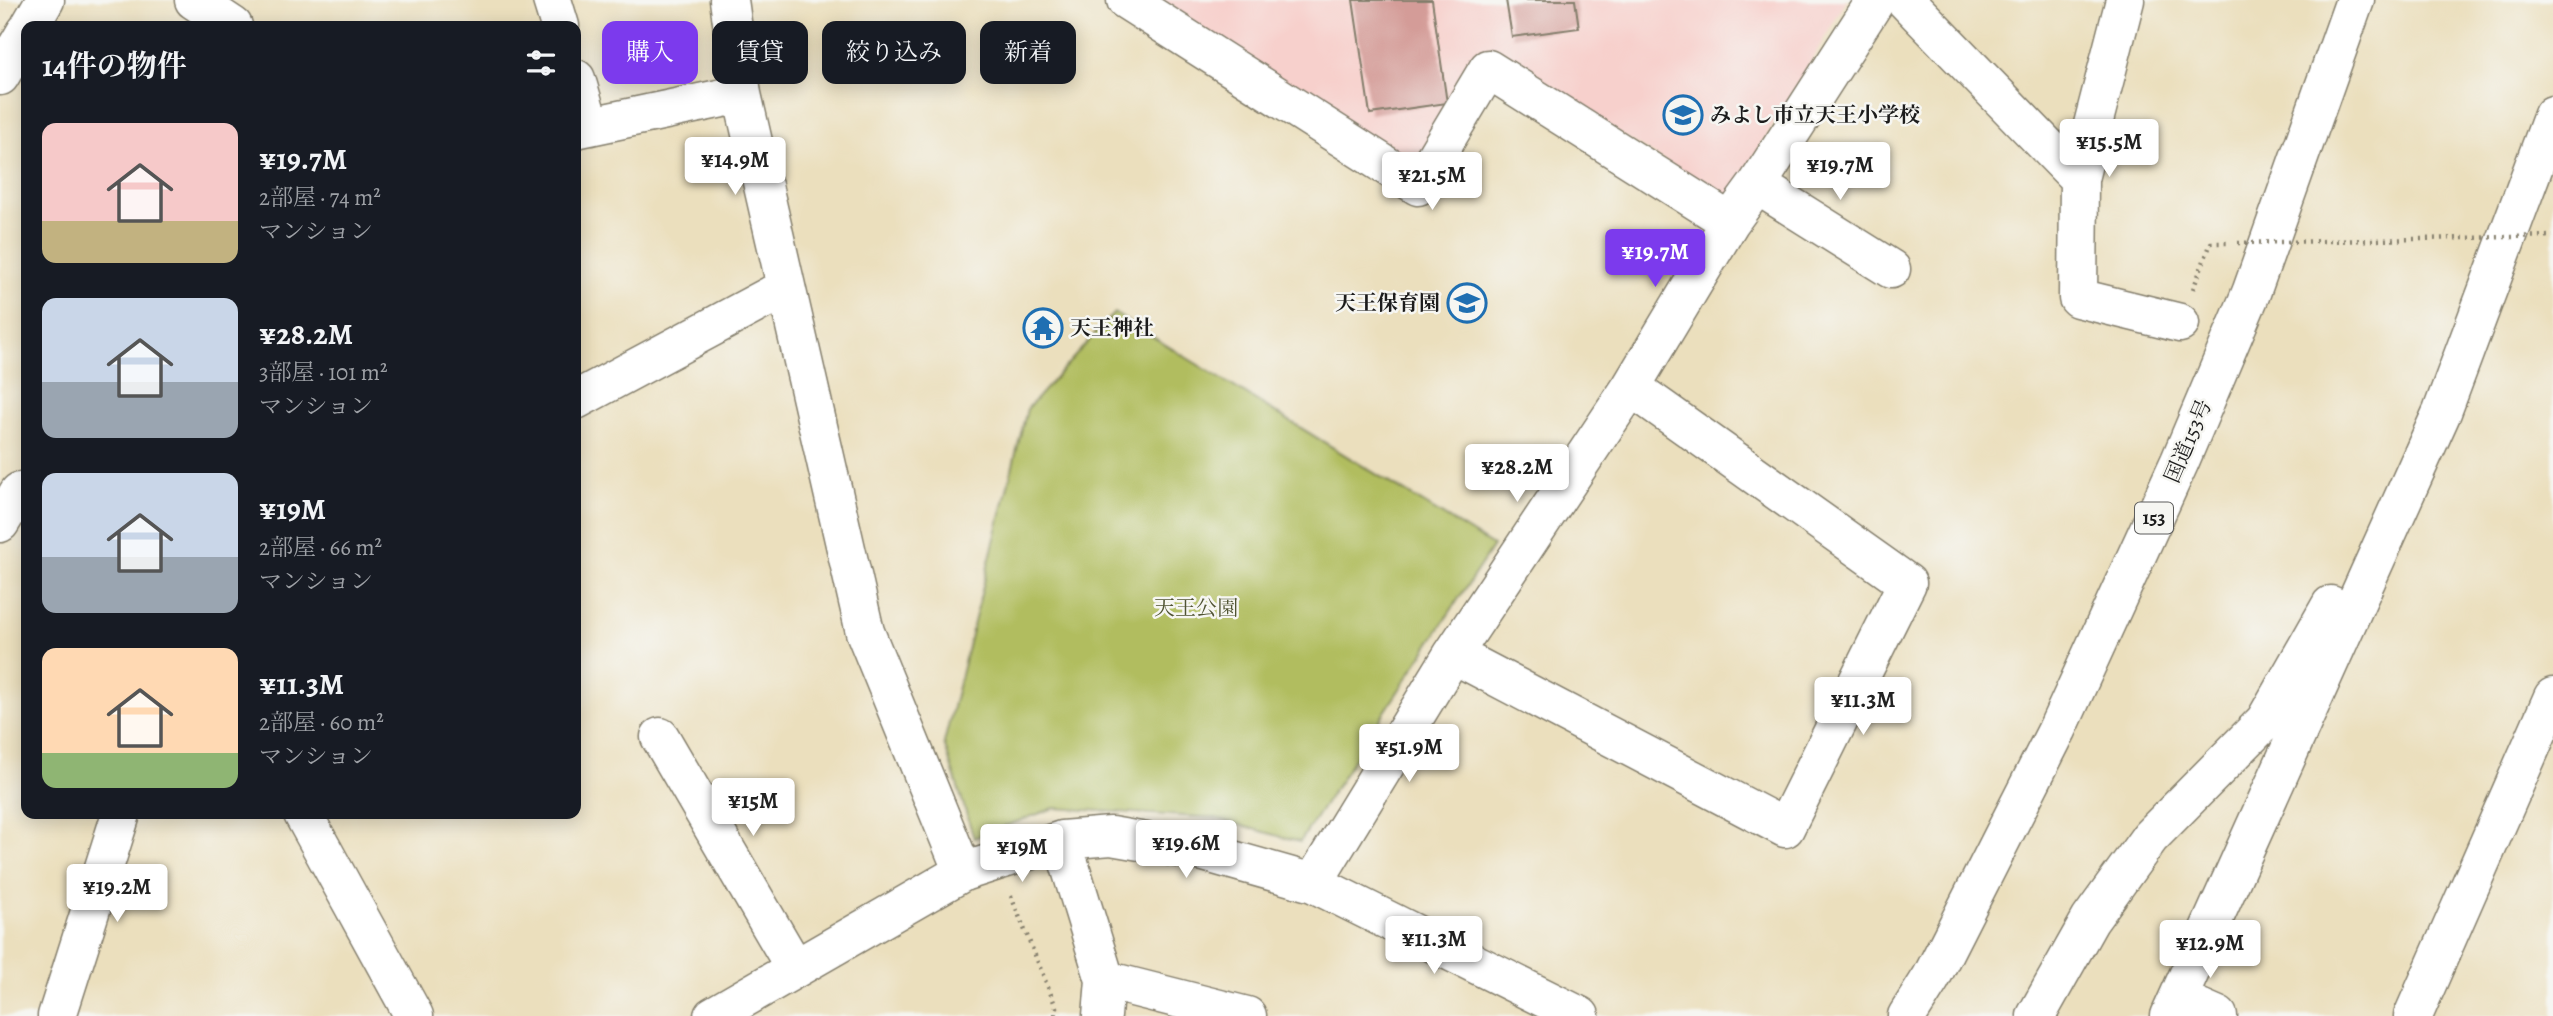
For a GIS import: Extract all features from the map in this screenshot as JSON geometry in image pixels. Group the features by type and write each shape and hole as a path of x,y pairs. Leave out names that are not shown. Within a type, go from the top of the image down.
{"main road":[{"path":"33,21 45,0"},
{"path":"194,0 226,21"},
{"path":"552,0 558,21"},
{"path":"729,0 742,94 865,632 980,867"},
{"path":"1126,0 1418,186 1488,69 1730,222"},
{"path":"1313,883 1453,654 1631,387 1730,222 1757,185 1876,0"},
{"path":"1905,0 2079,179"},
{"path":"2125,0 2079,179 2078,298 2180,323"},
{"name":"国道153号","path":"1907,1016 1931,978 2057,730 2180,461 2251,293 2355,0"},
{"path":"0,76 21,40"},
{"path":"583,128 742,94"},
{"path":"2218,1016 2174,1007 2442,412 2553,116"},
{"path":"1757,185 1891,269"},
{"path":"581,397 785,288"},
{"path":"1453,654 1785,828 1907,583 1631,387"},
{"path":"2036,1016 2090,920 2150,837 2265,721 2442,412"},
{"path":"2413,1016 2553,697"},
{"path":"660,737 795,968"},
{"path":"57,1016 119,819"},
{"path":"306,819 414,1016"},
{"path":"713,1016 760,1005 795,968 980,867 1062,840 1111,836 1204,852 1313,883 1580,1016"},
{"path":"1062,840 1104,998 1247,1016"},
{"path":"1927,1016 1931,978"}],"path":[{"path":"2180,323 2211,243 2553,236"},
{"path":"980,867 1056,1007 1055,1016"}],"shaded area":[{"name":"みよし市立天王小学校","path":"1155,0 1847,0 1729,200 1485,53 1417,177"}],"green space":[{"name":"天王公園","path":"1114,313 1493,546 1300,842 1214,818 1054,808 974,838 944,743 1027,409"}],"building":[{"path":"1353,0 1432,0 1447,103 1370,114"},
{"path":"1506,0 1575,0 1579,28 1512,37"}],"place":[{"name":"みよし市立天王小学校","path":"1683,115"},
{"name":"天王保育園","path":"1467,303"},
{"name":"天王神社","path":"1043,328"}]}
